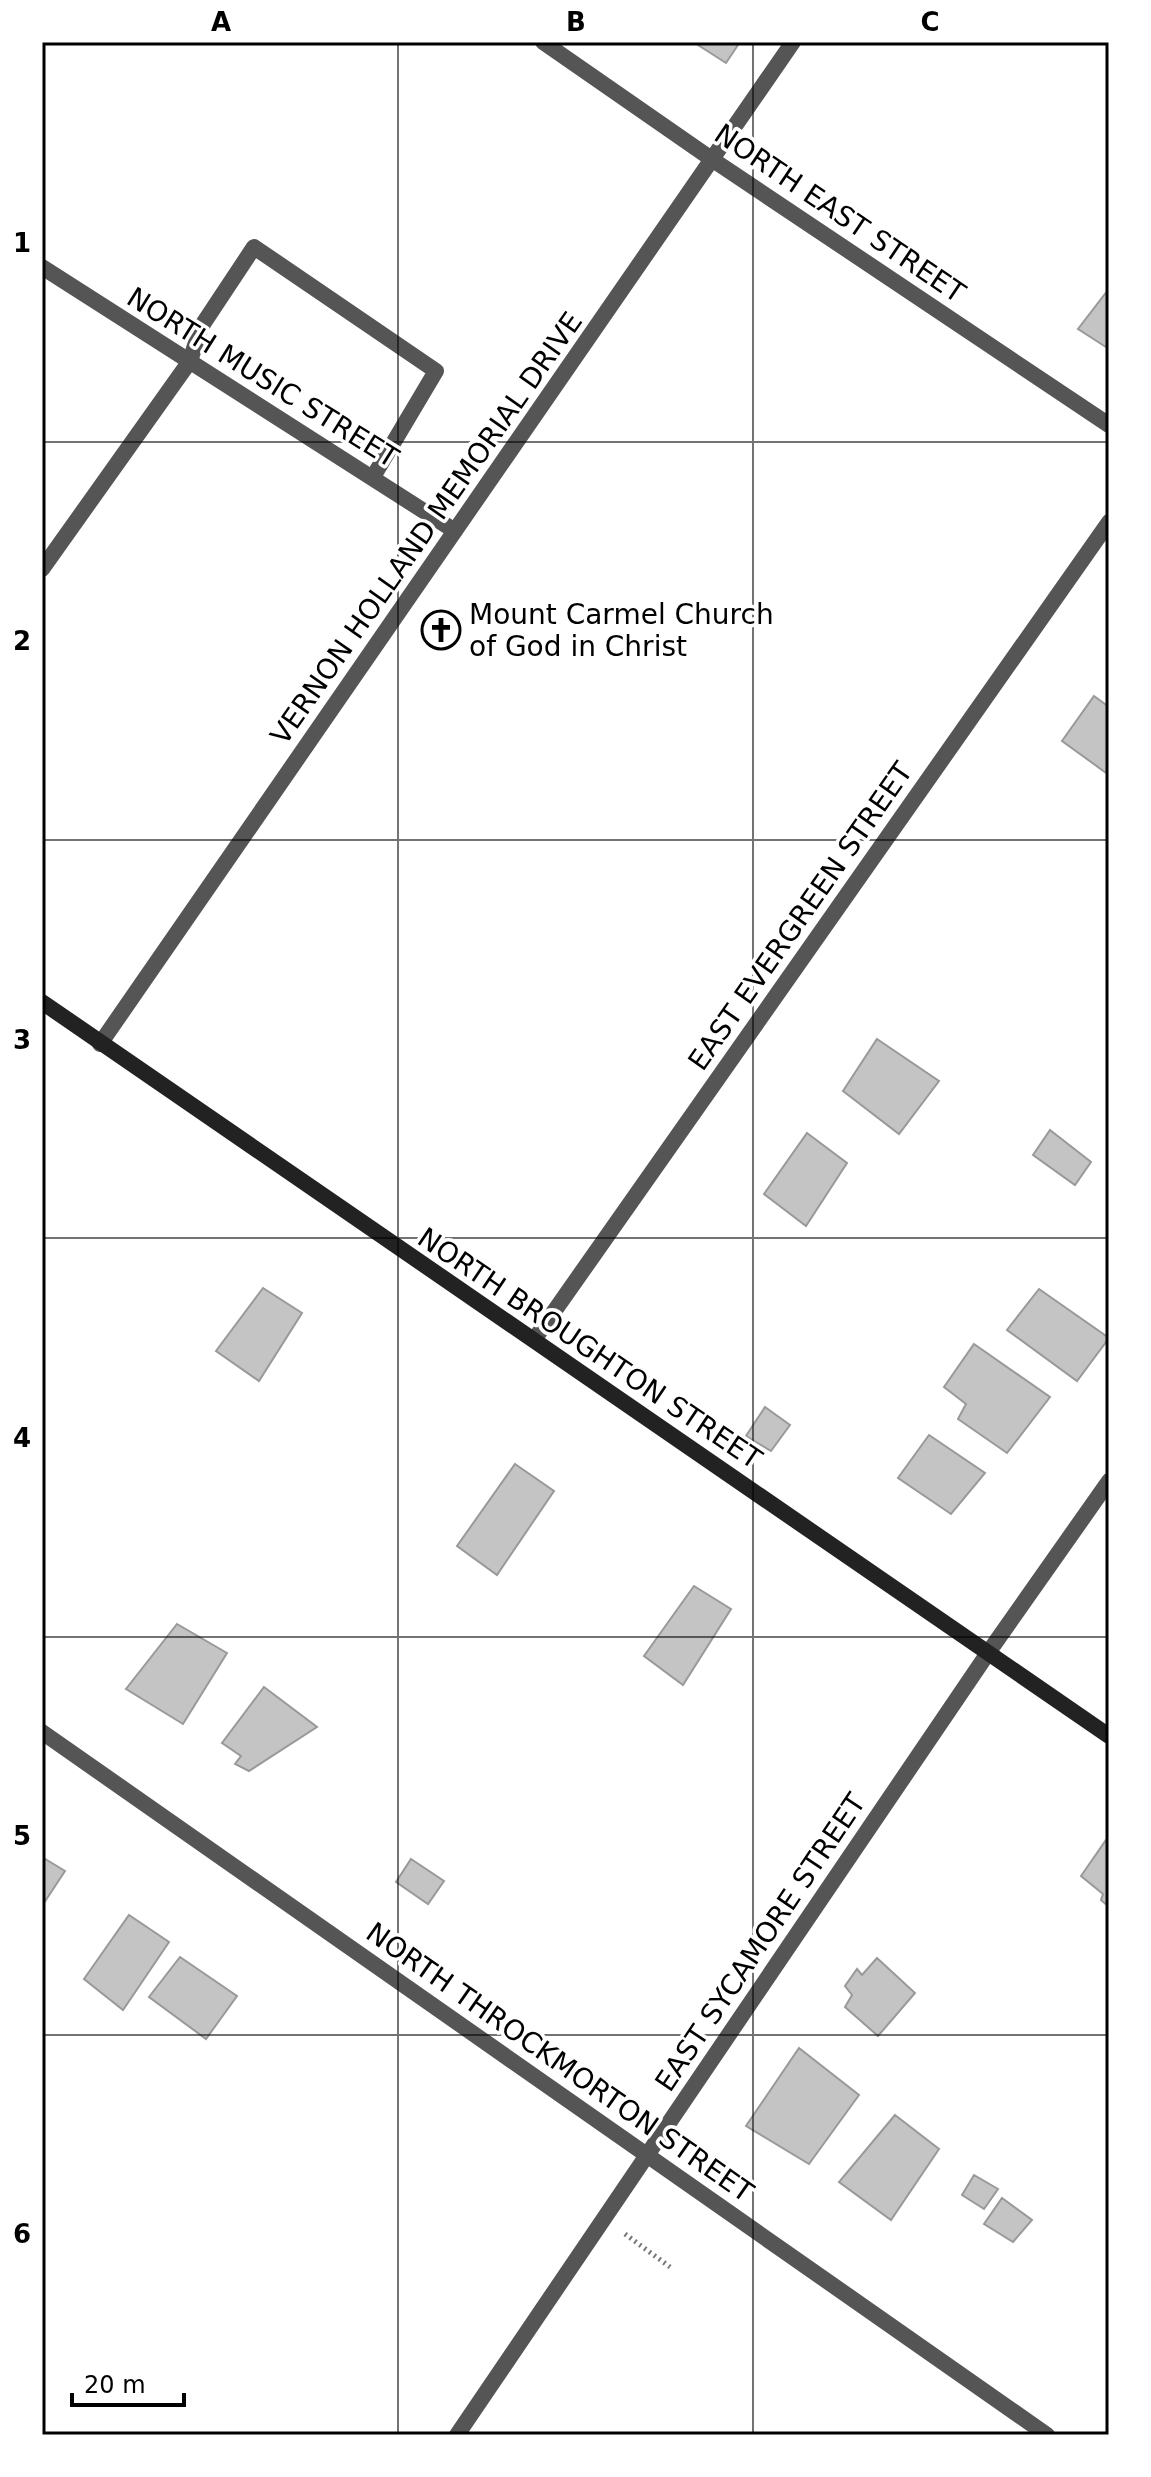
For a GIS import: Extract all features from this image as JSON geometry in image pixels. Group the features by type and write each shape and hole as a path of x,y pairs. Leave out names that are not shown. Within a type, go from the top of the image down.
{"street":[{"name":"NORTH EAST STREET","path":"543,42 713,160 1109,425"},
{"name":"VERNON HOLLAND MEMORIAL DRIVE","path":"100,1044 793,42"},
{"path":"42,569 190,361 201,327 254,247 436,371 373,477"},
{"name":"NORTH MUSIC STREET","path":"42,267 455,531"},
{"name":"EAST EVERGREEN STREET","path":"534,1340 1109,522"},
{"name":"NORTH BROUGHTON STREET","path":"42,1002 1109,1736"},
{"name":"EAST SYCAMORE STREET","path":"457,2435 988,1653 1109,1481"},
{"name":"NORTH THROCKMORTON STREET","path":"42,1732 1047,2435"}],"path":[{"path":"604,2219 670,2267"}],"building":[{"path":"700,42 740,42 726,63 698,45"},
{"path":"1109,291 1109,349 1078,329"},
{"path":"1094,696 1109,707 1109,775 1062,741"},
{"path":"877,1039 939,1081 899,1134 843,1091"},
{"path":"1050,1130 1091,1162 1075,1185 1033,1155"},
{"path":"807,1133 847,1163 806,1226 764,1194"},
{"path":"263,1288 302,1313 259,1381 216,1351"},
{"path":"1039,1289 1109,1338 1077,1381 1007,1330"},
{"path":"974,1344 1050,1397 1007,1453 958,1419 966,1404 944,1387"},
{"path":"765,1407 790,1425 771,1451 746,1436"},
{"path":"929,1435 985,1473 951,1514 898,1478"},
{"path":"515,1464 554,1491 497,1575 457,1546"},
{"path":"694,1586 731,1609 683,1685 644,1656"},
{"path":"177,1624 227,1653 183,1724 126,1689"},
{"path":"264,1687 317,1727 249,1771 235,1764 241,1756 222,1743"},
{"path":"1106,1840 1109,1842 1109,1907 1101,1900 1103,1894 1081,1876"},
{"path":"42,1857 65,1871 42,1906"},
{"path":"411,1859 444,1881 428,1904 396,1882"},
{"path":"129,1915 169,1942 123,2010 84,1979"},
{"path":"180,1957 237,1996 206,2039 149,1997"},
{"path":"877,1958 915,1993 878,2036 845,2007 852,1995 845,1986 857,1969 862,1975"},
{"path":"799,2048 859,2095 809,2164 746,2126"},
{"path":"895,2115 939,2149 891,2220 839,2182"},
{"path":"974,2175 998,2189 984,2209 962,2195"},
{"path":"1002,2198 1032,2220 1013,2242 984,2224"}],"place":[{"name":"Mount Carmel Church of God in Christ","path":"441,630"}]}
